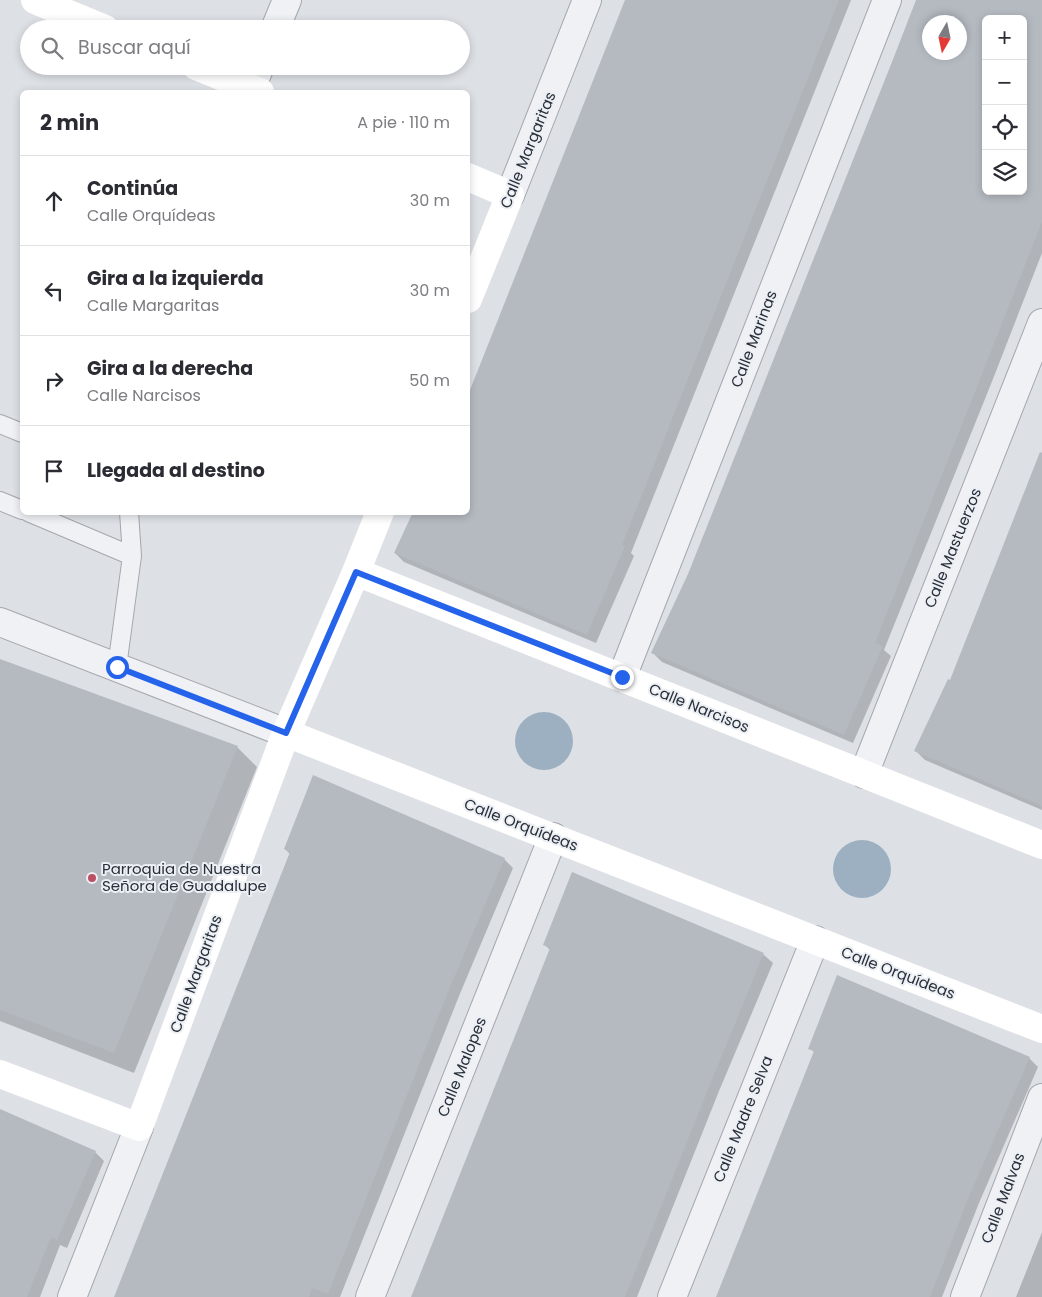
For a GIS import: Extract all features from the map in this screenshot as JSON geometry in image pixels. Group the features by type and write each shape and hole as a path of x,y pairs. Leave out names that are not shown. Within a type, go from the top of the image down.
{"street":[{"path":"35,0 83,20"},
{"path":"278,20 286,0"},
{"name":"Calle Margaritas","path":"470,294 587,0"},
{"name":"Calle Marinas","path":"622,677 887,0"},
{"path":"228,75 257,83"},
{"path":"470,178 510,195"},
{"name":"Calle Mastuerzos","path":"864,774 1042,323"},
{"name":"Calle Margaritas","path":"72,1297 286,733 379,515"},
{"name":"Calle Narcisos","path":"356,572 1042,845"},
{"name":"Calle Orquídeas","path":"0,622 1042,1029"},
{"name":"Calle Malopes","path":"370,1297 553,837"},
{"name":"Calle Madre Selva","path":"672,1297 815,940"},
{"path":"0,1074 138,1127"},
{"name":"Calle Malvas","path":"965,1297 1042,1098"}],"lane":[{"path":"0,424 20,432"},
{"path":"0,501 20,509"},
{"path":"35,515 132,556"},
{"path":"117,667 132,556 129,515"}],"water":[{"path":"538,712 550,712 565,720 573,735 573,747 565,762 550,770 538,770 523,762 515,747 515,735 523,720"},
{"path":"862,840 873,842 886,853 891,869 889,880 878,893 862,898 851,896 838,885 833,869 835,858 846,845"}],"building":[{"path":"625,0 839,0 622,545 625,546 587,635 394,553 412,515 470,515 470,390"},
{"path":"916,0 1042,0 1042,222 875,643 883,646 844,735 651,653 688,574"},
{"path":"1040,452 1042,453 1042,806 914,751 948,679 950,680"},
{"name":"Parroquia de Nuestra Señora de Guadalupe","path":"0,659 238,746 114,1053 0,1010"},
{"path":"313,775 505,858 450,987 328,1294 312,1288 309,1297 114,1297 290,852 284,849"},
{"path":"572,872 764,953 625,1297 411,1297 550,948 543,945"},
{"path":"837,975 1030,1057 970,1194 930,1297 716,1297 814,1051 808,1049"},
{"path":"0,1109 96,1151 57,1240 51,1237 27,1297 0,1297"}],"place":[{"name":"Parroquia de Nuestra Señora de Guadalupe","path":"92,878"}],"route":[{"path":"117,667 286,733 356,572 622,677"}]}
